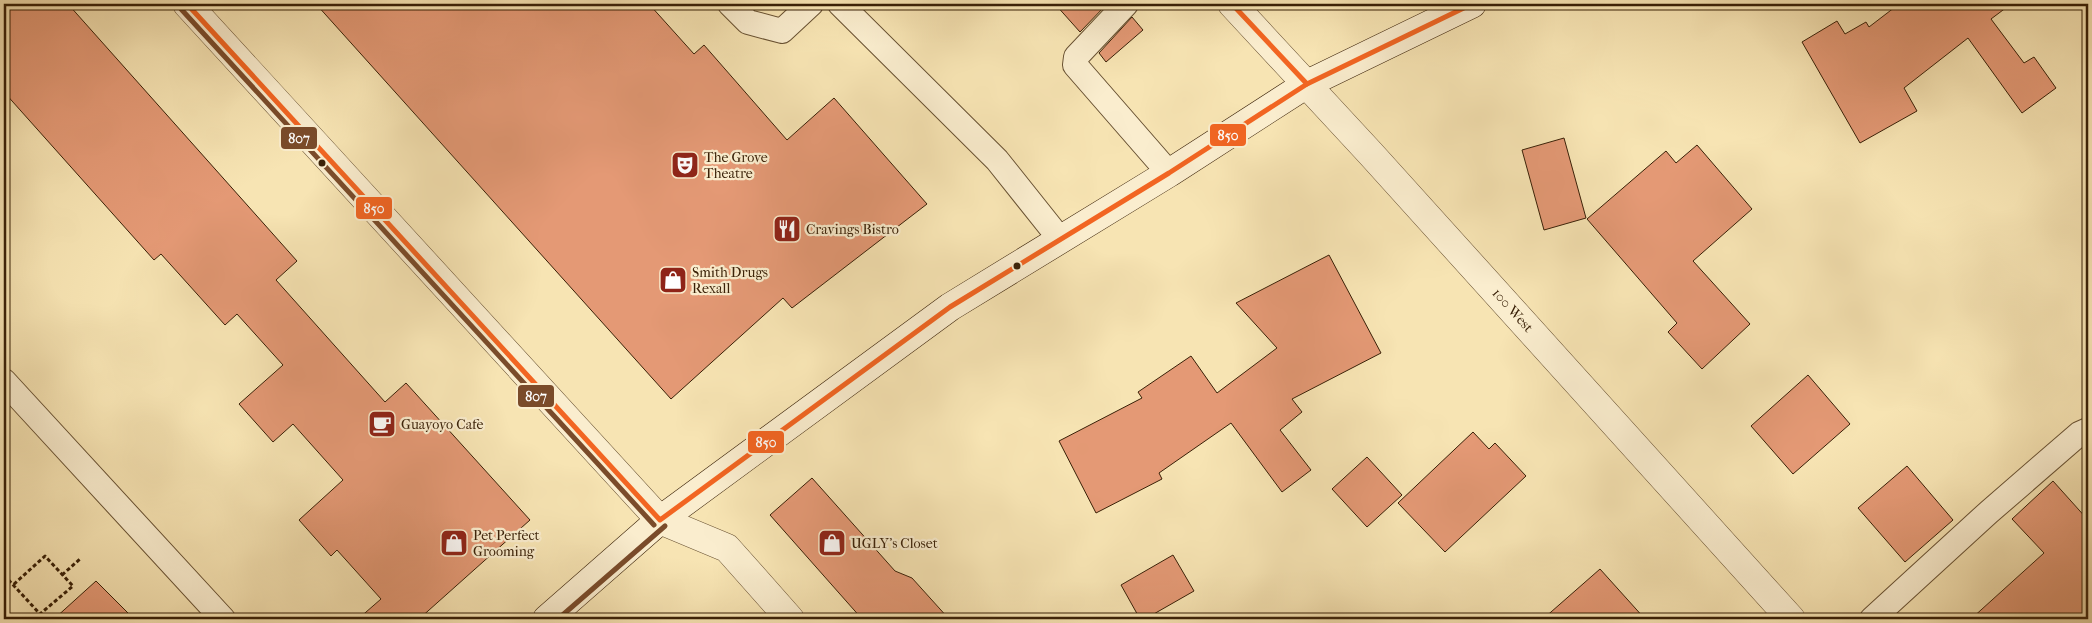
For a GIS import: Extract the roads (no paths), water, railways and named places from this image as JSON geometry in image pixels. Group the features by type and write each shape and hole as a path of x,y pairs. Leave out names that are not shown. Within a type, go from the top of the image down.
{"street":[{"path":"188,4 660,520 727,548 790,619"},
{"name":"100 West","path":"1232,4 1307,84 1781,616"},
{"path":"547,619 660,520 950,307 1169,173 1307,84 1472,4"}],"lane":[{"path":"730,4 748,22 782,31 811,4"},
{"path":"840,4 997,160 1060,239"},
{"path":"1126,4 1076,57 1075,65 1169,173"},
{"path":"4,381 223,619"},
{"path":"1872,619 1989,512 2079,434 2088,430"}],"place":[{"name":"The Grove Theatre","path":"685,165"},
{"name":"Cravings Bistro","path":"787,229"},
{"name":"Smith Drugs Rexall","path":"673,280"},
{"name":"Guayoyo Cafe","path":"382,424"},
{"name":"Pet Perfect Grooming","path":"454,543"},
{"name":"UGLY's Closet","path":"832,543"}]}
